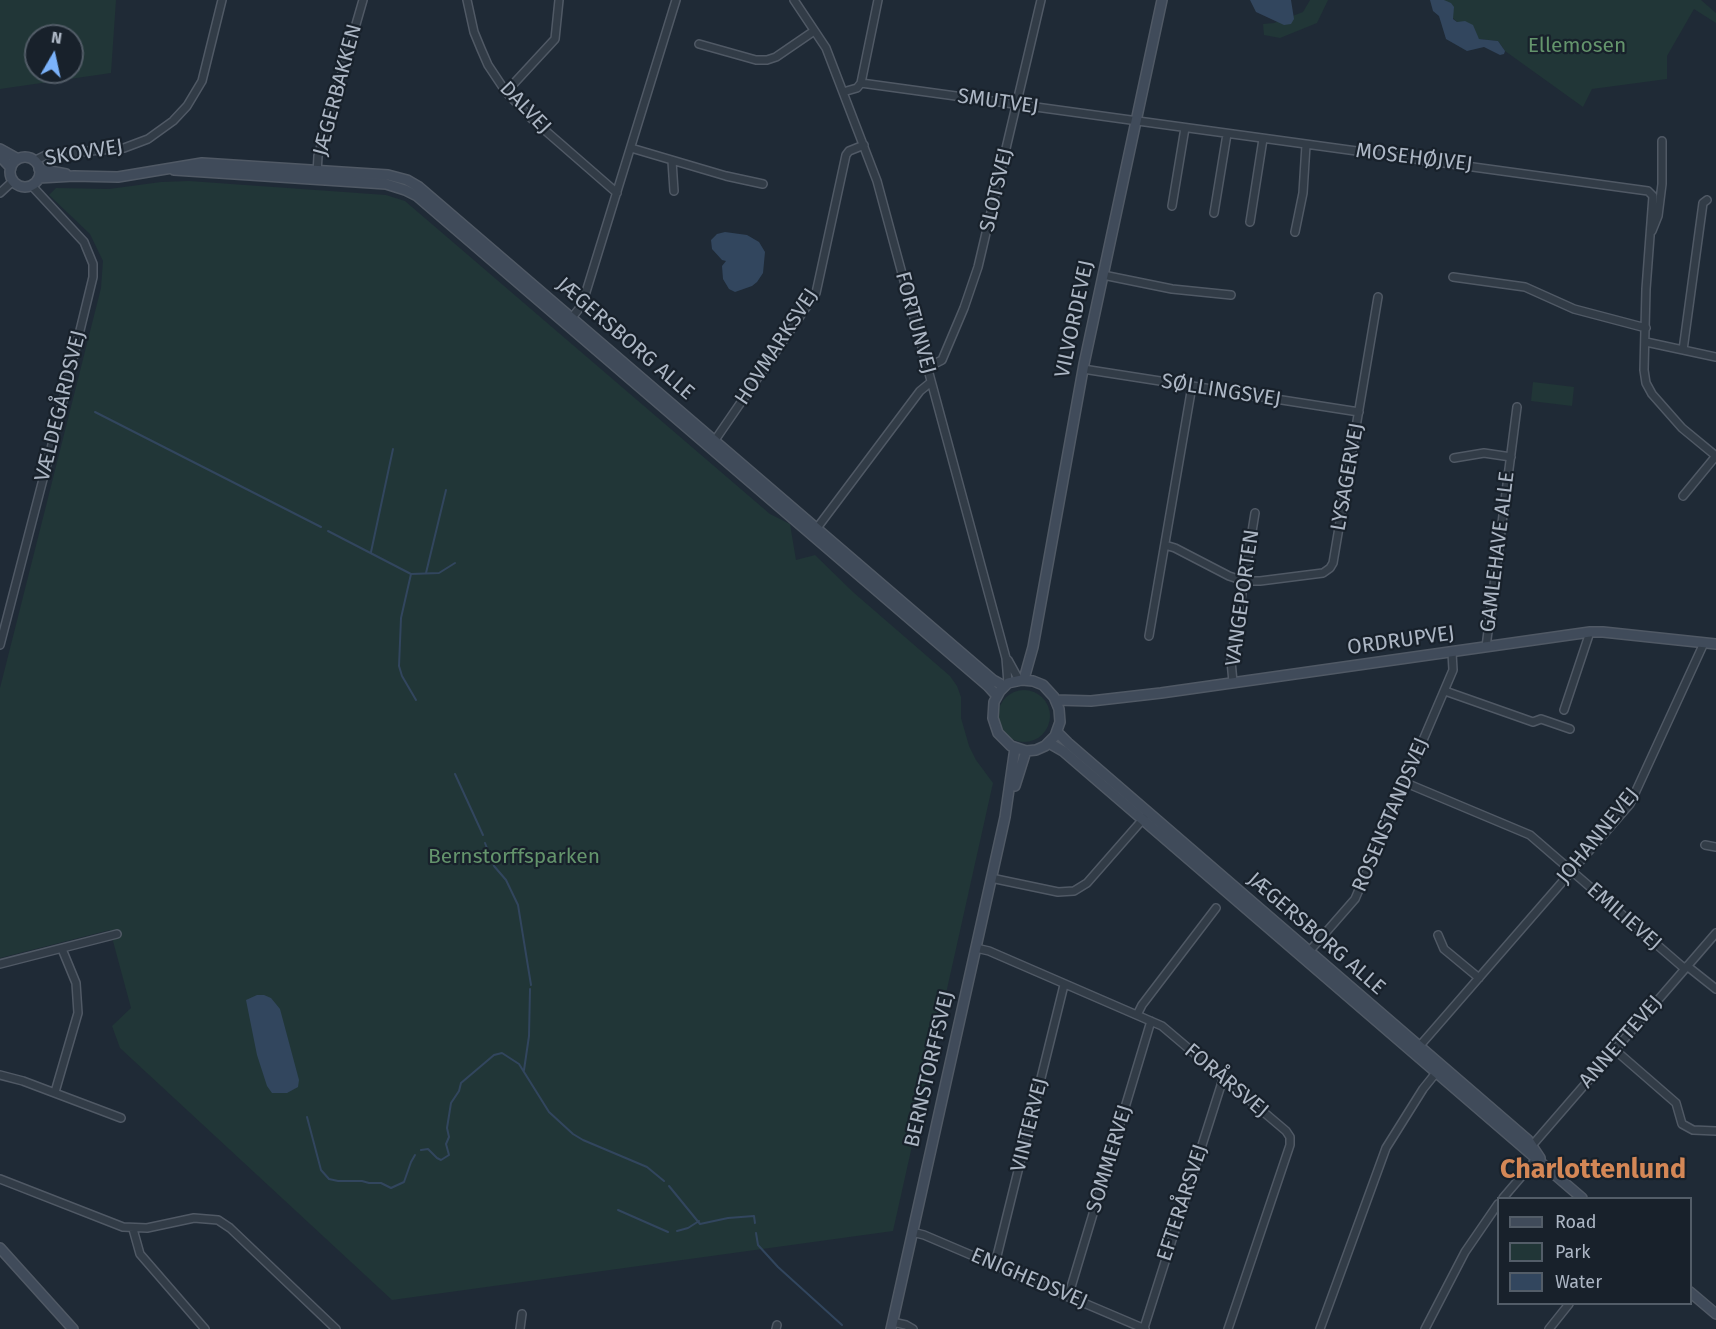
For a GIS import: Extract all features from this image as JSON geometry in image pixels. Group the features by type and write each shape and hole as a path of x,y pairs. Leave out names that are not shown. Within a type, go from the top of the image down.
{"street":[{"name":"SKOVVEJ","path":"36,173 46,155 124,148 148,139 174,121 187,106 202,81 222,0"},
{"name":"JÆGERBAKKEN","path":"317,175 318,156 363,0"},
{"name":"DALVEJ","path":"467,0 474,32 488,65 506,92 532,119 617,193"},
{"path":"506,92 555,39 559,0"},
{"path":"570,321 582,306 676,0"},
{"name":"FORTUNVEJ","path":"794,0 826,48 877,181 1006,658 1006,684"},
{"path":"843,92 857,88 861,83 878,0"},
{"name":"SLOTSVEJ","path":"928,367 942,360 978,267 1041,0"},
{"name":"VILVORDEVEJ","path":"1025,680 1033,648 1083,369 1162,0"},
{"path":"699,44 756,60 767,60 776,57 814,31"},
{"name":"SMUTVEJ","path":"861,83 1136,122"},
{"name":"MOSEHØJVEJ","path":"1136,122 1448,162 1648,191 1653,196 1646,289 1644,370 1646,383 1652,394 1682,428 1716,456 1683,496"},
{"path":"1172,206 1185,128"},
{"path":"1214,213 1227,134"},
{"path":"1250,222 1263,139"},
{"name":"MOSEHØJVEJ","path":"1650,233 1658,216 1662,184 1662,141"},
{"name":"HOVMARKSVEJ","path":"712,444 816,293 846,154 864,145"},
{"path":"1295,232 1303,193 1306,145"},
{"path":"631,148 672,161 764,184"},
{"path":"0,149 18,159 28,158 36,173 21,187 13,181 11,168 0,156"},
{"path":"11,168 18,159"},
{"path":"672,161 674,191"},
{"name":"JÆGERSBORG ALLE","path":"36,173 118,177 166,169 317,175 388,175 419,186 997,696"},
{"name":"VÆLDEGÅRDSVEJ","path":"0,645 56,433 93,277 93,264 84,242 36,173"},
{"path":"0,193 13,181"},
{"path":"1683,350 1703,203 1707,200"},
{"path":"1103,274 1172,289 1231,295"},
{"path":"1453,278 1525,287 1574,309 1646,328"},
{"name":"LYSAGERVEJ","path":"1244,581 1323,573 1333,563 1378,297"},
{"path":"1646,342 1716,357"},
{"name":"SØLLINGSVEJ","path":"1083,369 1359,412"},
{"path":"817,528 920,391 931,382"},
{"path":"1149,636 1192,386"},
{"name":"GAMLEHAVE ALLE","path":"1486,647 1517,407"},
{"name":"JÆGERSBORG ALLE","path":"712,444 817,528 993,680 1006,684"},
{"name":"GAMLEHAVE ALLE","path":"1454,458 1484,453 1511,457"},
{"name":"VANGEPORTEN","path":"1233,682 1231,661 1255,513"},
{"path":"1165,545 1244,581"},
{"path":"1564,710 1590,632"},
{"name":"ORDRUPVEJ","path":"1056,700 1091,701 1590,632 1716,644"},
{"name":"JOHANNEVEJ","path":"1417,1050 1635,796 1704,643"},
{"name":"ROSENSTANDSVEJ","path":"1306,955 1355,899 1453,670 1452,652"},
{"name":"FORTUNVEJ","path":"1006,658 1025,680"},
{"path":"1025,680 1046,688 1056,700 1060,714 1057,732 1049,743 1040,749 1026,751 1015,748 1004,740 995,725 993,712 997,696 1006,684 1025,680"},
{"path":"1444,691 1533,722 1541,719 1570,729"},
{"name":"ORDRUPVEJ","path":"1060,714 1091,701"},
{"name":"JÆGERSBORG ALLE","path":"1057,732 1145,816"},
{"name":"JÆGERSBORG ALLE","path":"1049,743 1145,816 1417,1050 1529,1148 1546,1167 1581,1197"},
{"name":"BERNSTORFFSVEJ","path":"892,1325 1005,817 1015,748"},
{"name":"BERNSTORFFSVEJ","path":"1005,817 1026,751"},
{"name":"EMILIEVEJ","path":"1406,783 1530,835 1686,968 1716,989"},
{"path":"991,878 1058,892 1074,891 1087,883 1145,816"},
{"path":"1705,845 1716,847"},
{"path":"1137,1015 1142,1005 1216,908"},
{"path":"1199,915 1206,920"},
{"name":"ANNETTEVEJ","path":"1529,1148 1716,933"},
{"path":"0,964 117,934"},
{"path":"1438,935 1444,949 1479,978"},
{"name":"FORÅRSVEJ","path":"976,948 989,951 1162,1026 1286,1131 1290,1137 1290,1145 1228,1329"},
{"path":"55,1092 78,1013 76,983 62,949"},
{"name":"VINTERVEJ","path":"995,1264 1064,985"},
{"name":"SOMMERVEJ","path":"1068,1297 1151,1021"},
{"path":"1615,1050 1676,1103 1682,1124 1693,1130 1716,1131"},
{"path":"1320,1329 1386,1148 1413,1105 1439,1070"},
{"path":"0,1076 55,1092 121,1118"},
{"name":"EFTERÅRSVEJ","path":"1145,1329 1222,1078"},
{"path":"1504,1197 1538,1158"},
{"path":"0,1179 133,1229 194,1218 218,1220 230,1228 336,1329"},
{"path":"1425,1329 1465,1252 1497,1205"},
{"path":"133,1229 140,1254 206,1329"},
{"name":"ENIGHEDSVEJ","path":"912,1232 995,1264 1145,1329"},
{"path":"0,1248 73,1329"},
{"path":"1692,1294 1716,1314"},
{"path":"1549,1329 1568,1305"},
{"path":"520,1329 522,1314"},
{"path":"892,1325 906,1325 913,1329"}],"green space":[{"path":"0,0 116,0 111,73 84,77 84,24 24,24 24,84 35,84 0,89"},
{"path":"1310,0 1328,0 1317,23 1280,38 1264,35 1263,24 1274,23 1303,12"},
{"name":"Ellemosen","path":"1444,0 1701,0 1716,13 1716,23 1694,9 1667,56 1667,79 1592,89 1583,107 1505,51 1498,41 1479,39 1465,22 1457,22 1453,18"},
{"name":"Bernstorffsparken","path":"189,181 386,195 405,201 770,514 790,524 796,560 815,555 853,592 950,676 957,686 961,697 961,718 969,746 993,783 893,1231 392,1300 120,1048 112,1026 131,1008 110,930 0,958 0,688 101,288 103,261 90,234 49,195 56,188 109,189"},
{"path":"1533,382 1574,387 1572,406 1531,401"},
{"path":"1019,690 1029,690 1039,694 1046,701 1050,716 1046,731 1039,738 1029,742 1019,742 1009,738 1002,731 998,721 998,711 1002,701 1009,694"}],"water":[{"path":"1250,0 1291,0 1294,19 1291,24 1284,25 1256,12"},
{"path":"1430,0 1444,0 1451,3 1454,7 1453,19 1473,25 1479,39 1498,41 1505,51 1504,54 1500,55 1484,47 1467,51 1446,39 1439,16 1433,11"},
{"path":"725,232 747,235 759,242 765,252 763,273 757,282 735,292 729,289 723,279 722,266 726,261 722,260 712,249 711,240 717,234"},
{"path":"257,995 271,998 280,1009 299,1080 298,1087 287,1093 272,1093 267,1086 257,1055 246,1000"}],"waterway":[{"path":"95,412 321,527"},
{"path":"371,552 393,449"},
{"path":"426,573 446,490"},
{"path":"328,531 411,574 439,573 455,563"},
{"path":"411,574 401,618 399,666 416,700"},
{"path":"455,774 483,835"},
{"path":"485,843 494,866 506,880 518,905 531,985"},
{"path":"524,1070 529,1036 530,989"},
{"path":"421,1150 428,1149 441,1160 449,1155 446,1144 449,1137 447,1128 451,1103 461,1083 494,1055 502,1053 519,1064 549,1112 573,1134 647,1167 664,1181"},
{"path":"307,1117 321,1170 329,1179 381,1183 391,1188 404,1182 415,1155"},
{"path":"669,1186 700,1224 728,1218 754,1216 755,1223"},
{"path":"618,1210 668,1232"},
{"path":"677,1231 688,1228 699,1221"},
{"path":"756,1233 758,1245 778,1267 842,1325"}],"district":[{"name":"Charlottenlund","path":"1593,1170"}]}
